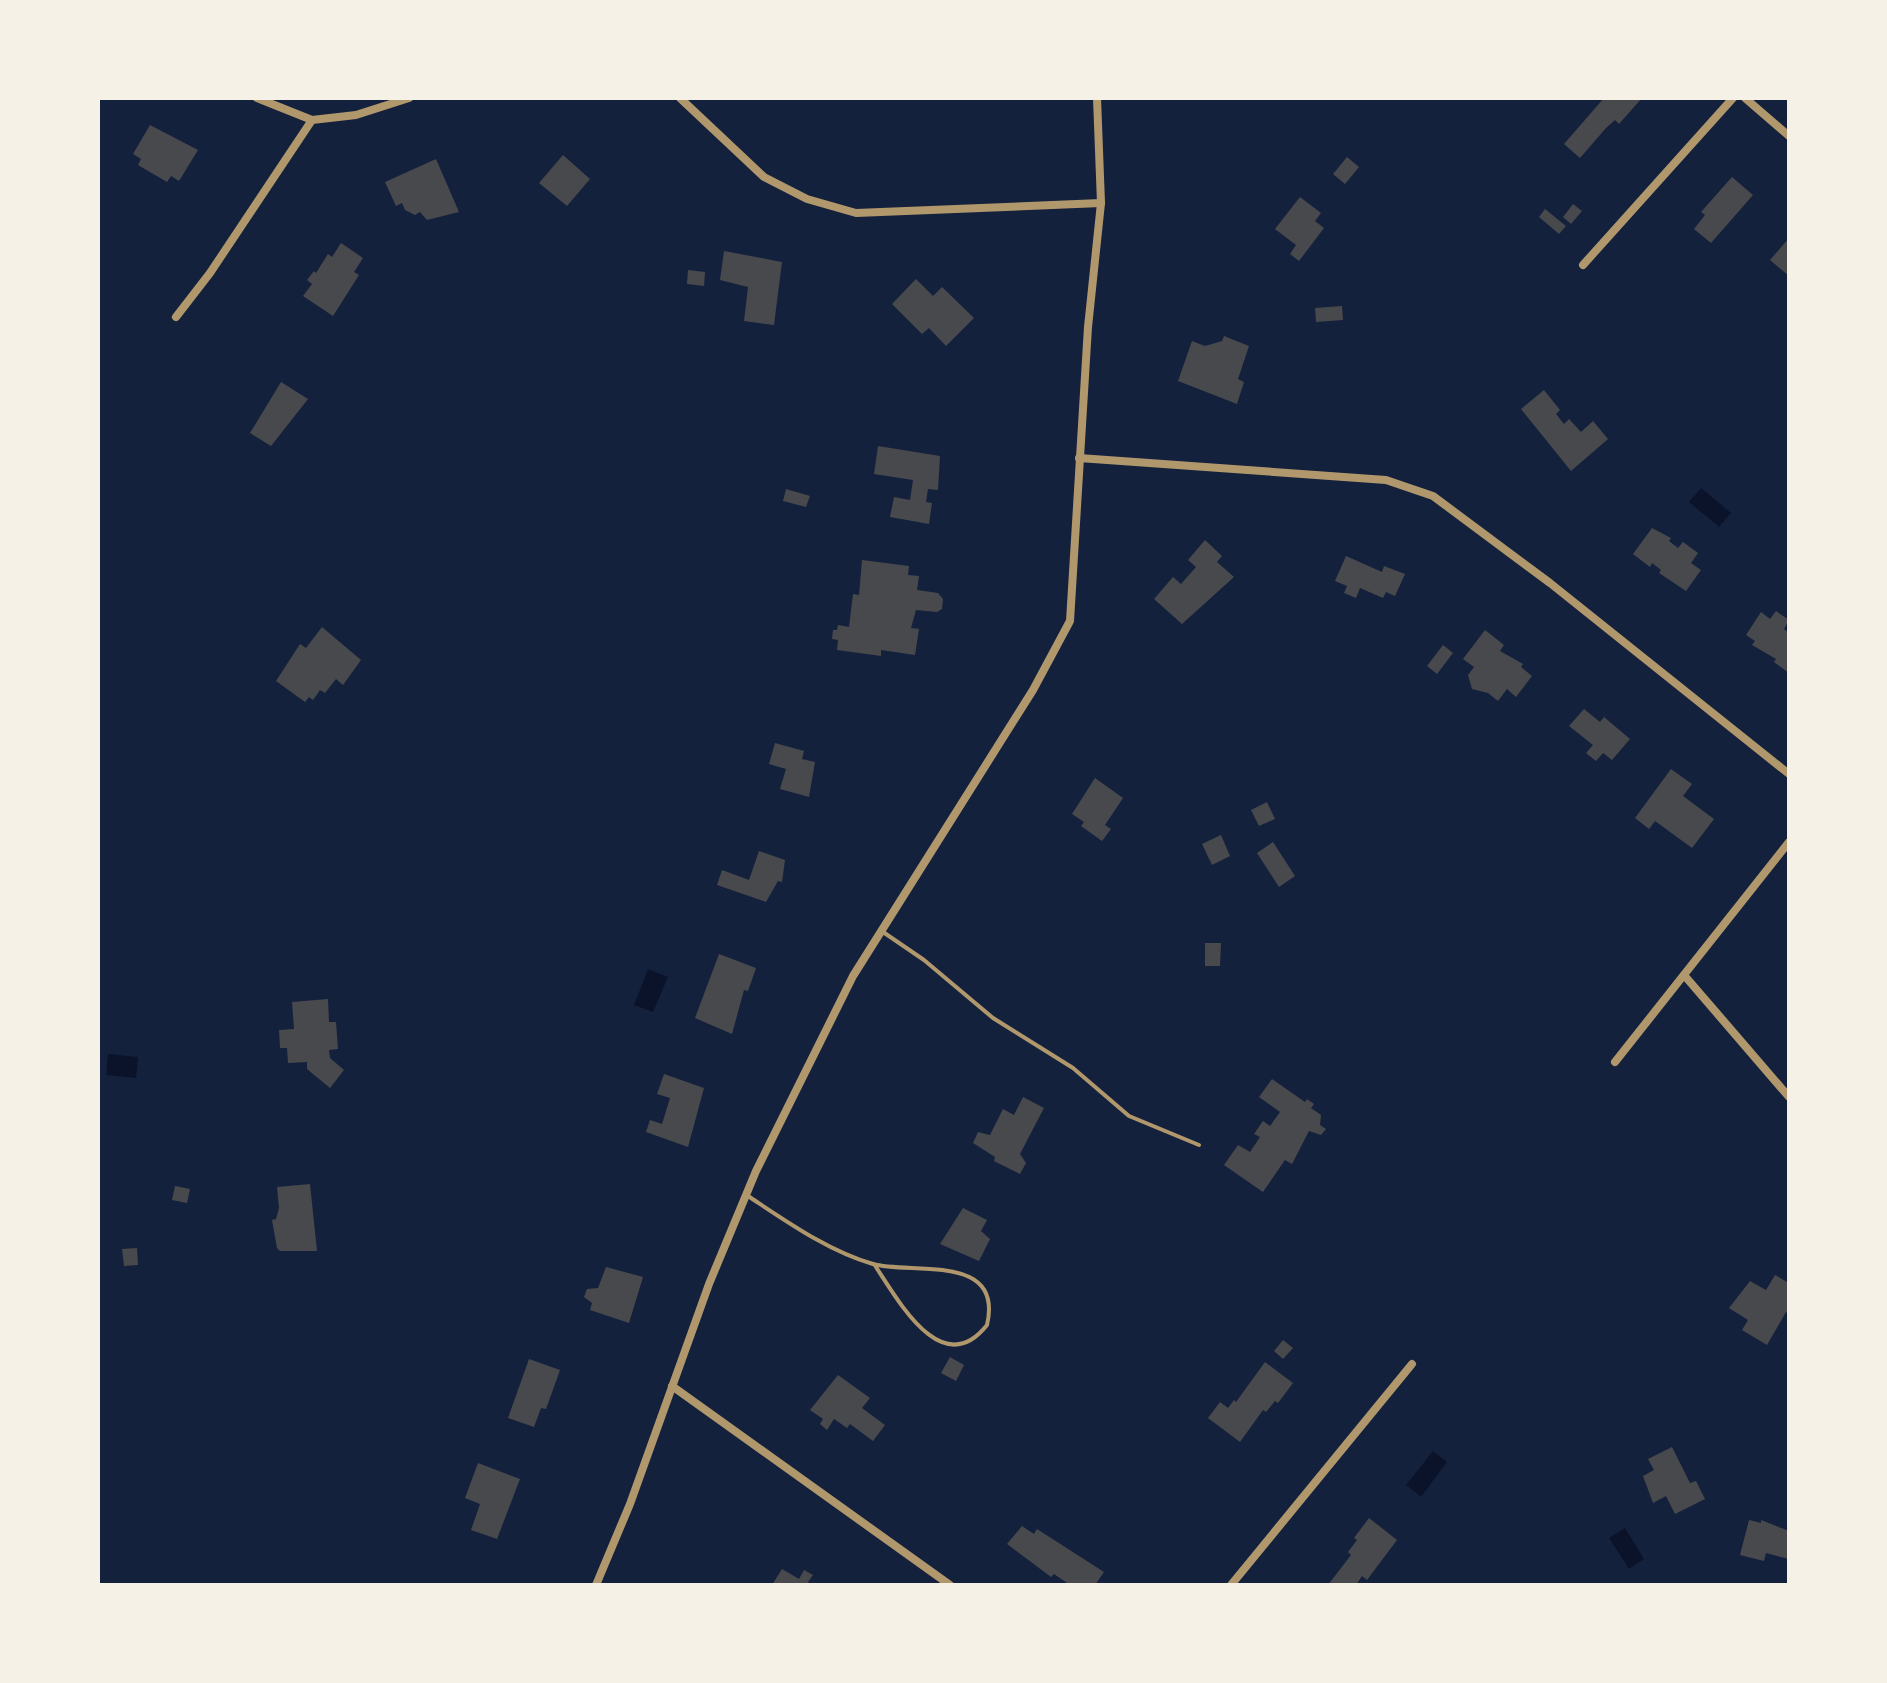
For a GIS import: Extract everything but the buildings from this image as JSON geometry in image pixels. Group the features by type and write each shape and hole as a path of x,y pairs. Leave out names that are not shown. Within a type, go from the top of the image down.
{"street":[{"path":"257,98 312,120 356,115 409,98"},
{"path":"680,98 764,177 807,199 856,213 1101,203"},
{"path":"596,1585 630,1504 746,1195 853,976 1033,690 1070,621 1079,458 1101,203 1097,98"},
{"path":"1583,265 1733,98"},
{"path":"1745,98 1789,136"},
{"path":"176,317 210,273 312,120"},
{"path":"1079,458 1386,480 1433,496 1550,583 1789,774"},
{"path":"1615,1062 1789,842"},
{"path":"1684,975 1789,1097"},
{"path":"1231,1585 1412,1364"},
{"path":"672,1386 950,1585"}],"lane":[{"path":"881,931 924,960 993,1018 1073,1068 1129,1116 1199,1145"},
{"path":"746,1195 796,1227 874,1264 940,1267 958,1272 983,1288 989,1299 987,1325 967,1345 952,1346 937,1341 900,1303 874,1264"}],"water":[{"path":"1701,488 1731,513 1719,527 1689,502"},
{"path":"648,969 668,977 653,1012 634,1005"},
{"path":"108,1054 138,1057 136,1078 106,1075"},
{"path":"1433,1451 1447,1462 1421,1497 1406,1485"},
{"path":"1625,1528 1644,1559 1629,1569 1609,1538"}]}
